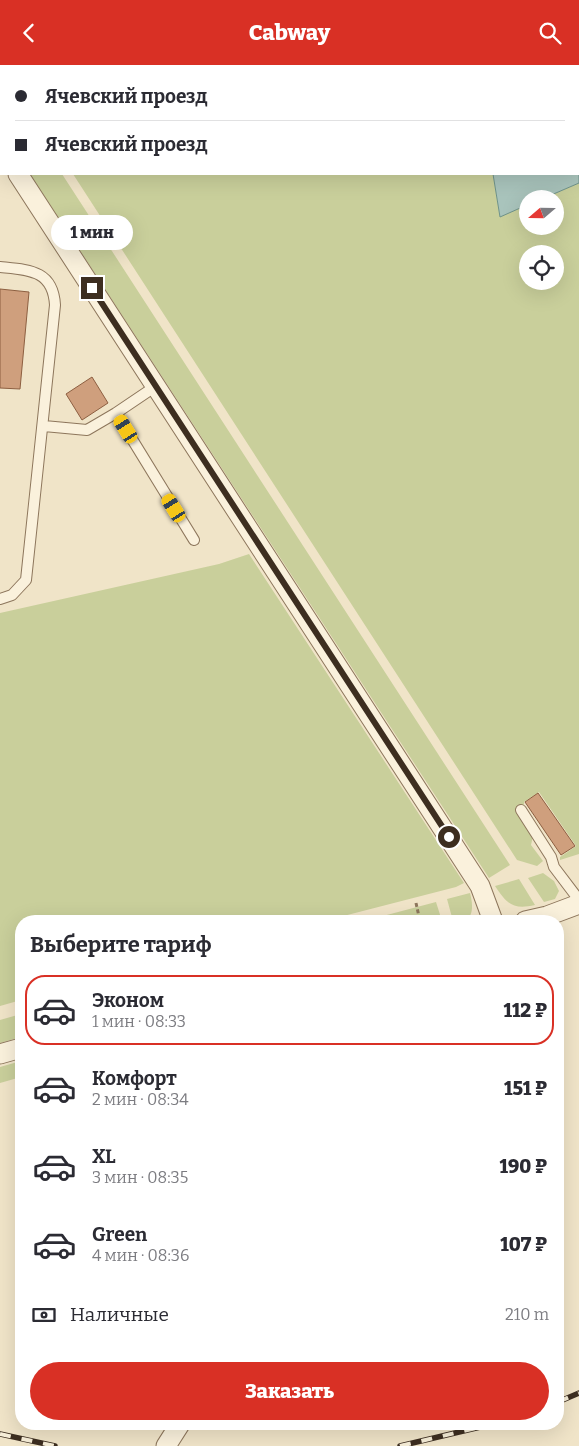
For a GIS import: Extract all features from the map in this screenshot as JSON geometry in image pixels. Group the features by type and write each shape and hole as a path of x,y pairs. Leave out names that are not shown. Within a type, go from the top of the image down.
{"street":[{"path":"19,175 480,886 491,915"},
{"path":"549,915 579,902"},
{"path":"0,1054 15,1050"},
{"path":"166,1446 176,1430"}],"lane":[{"path":"0,267 26,270 40,274 50,284 54,294 55,305 44,426 26,580 12,595 0,599"},
{"path":"44,426 87,430 156,387"},
{"path":"116,413 194,540"},
{"path":"521,810 551,857 554,867 579,902"}],"path":[{"path":"416,903 419,915"}],"green space":[{"path":"31,175 63,175 510,865 489,878"},
{"path":"74,175 493,175 500,216 519,208 519,235 564,235 563,190 579,183 579,854 560,860 560,857 576,846 539,792 524,802 524,806 517,812 533,836 531,845 543,861 537,866 517,860"},
{"path":"249,554 464,883 456,887 347,915 15,915 15,1002 0,1006 0,613 219,564"},
{"path":"543,873 554,881 559,891 555,899 544,902 528,878"},
{"path":"519,879 535,905 521,907 511,904 495,886"},
{"path":"470,893 472,912 470,915 451,915 447,899"},
{"path":"436,902 440,915 387,915"},
{"path":"15,1016 15,1039 0,1043 0,1020"},
{"path":"15,1063 15,1079 0,1083 0,1067"}],"water":[{"path":"493,175 579,175 579,183 563,190 519,190 519,209 500,217"}],"building":[{"path":"0,289 29,292 20,389 0,388"},
{"path":"92,377 108,403 82,420 66,394"},
{"path":"538,793 575,846 561,855 525,802"}],"railway":[{"path":"564,1399 579,1393"},
{"path":"400,1446 468,1430"},
{"path":"0,1434 55,1446"}],"route":[{"path":"92,288 449,837"}]}
